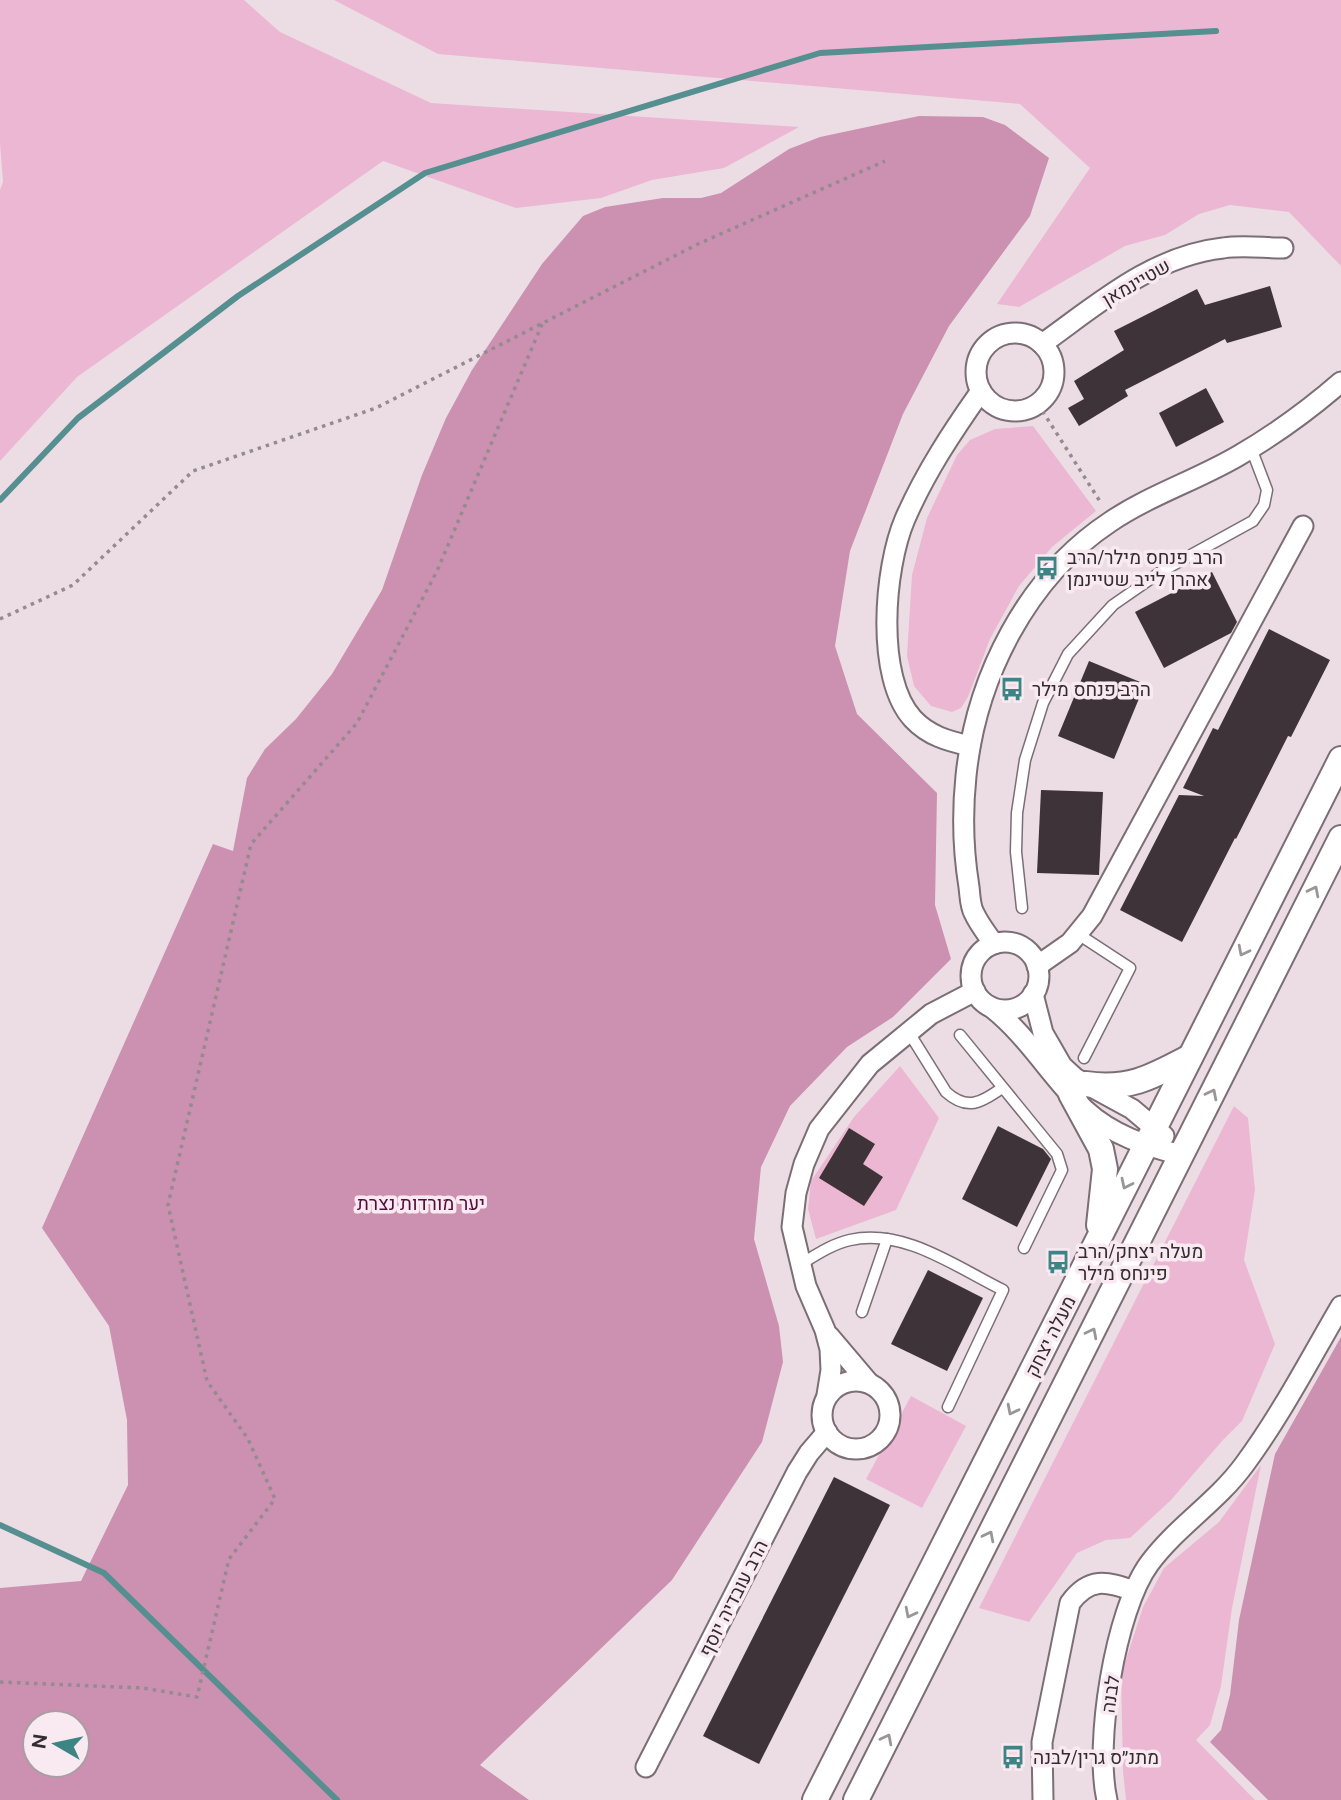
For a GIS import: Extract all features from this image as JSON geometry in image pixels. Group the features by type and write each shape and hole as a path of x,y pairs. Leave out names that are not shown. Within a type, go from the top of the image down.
{"street":[{"name":"שטיינמאן","path":"1042,344 1144,273 1171,260 1224,248 1283,248"},
{"path":"1018,333 1042,344 1051,355 1054,369 1053,382 1047,394 1038,404 1024,411 997,407 981,391 977,378 977,365 982,352 991,342 1004,335 1018,333"},
{"path":"994,944 972,911 963,854 963,807 970,746 997,660 1016,622 1044,582 1076,546 1112,520 1251,447 1341,382"},
{"path":"970,746 941,739 914,721 903,706 895,685 888,647 888,606 893,563 904,522 924,480 954,429 981,391"},
{"path":"1037,966 1070,943 1092,916 1303,526"},
{"name":"מעלה יצחק","path":"815,1800 1341,759"},
{"name":"מעלה יצחק","path":"856,1800 1341,838"},
{"path":"991,1007 1009,1010 1020,1006 1033,994 1038,978 1037,966 1024,948 1013,943 994,944 980,953 973,962 971,974 978,997 1010,1022 1078,1089 1132,1109 1149,1136"},
{"path":"827,1395 845,1382 857,1380 877,1388 885,1396 890,1418 881,1439 872,1446 849,1449 839,1445 827,1433 821,1417 827,1395 831,1360 825,1330 806,1286 792,1227 796,1193 804,1164 819,1129 870,1064 931,1014 975,991"},
{"path":"1033,994 1043,1033 1062,1066 1075,1078 1086,1111 1110,1128 1149,1136 1181,1155"},
{"path":"1078,1089 1125,1086 1150,1079 1190,1057"},
{"path":"1078,1089 1101,1149 1105,1169 1098,1240"},
{"name":"לבנה","path":"1107,1800 1102,1747 1116,1654 1133,1591 1148,1566 1170,1539 1226,1488 1247,1461 1281,1410 1341,1306"},
{"path":"825,1330 867,1382"},
{"name":"הרב עובדיה יוסף","path":"646,1767 797,1472 827,1433"},
{"path":"1043,1800 1041,1742 1070,1604 1078,1592 1087,1586 1111,1583 1133,1591"}],"lane":[{"path":"1022,908 1016,852 1017,813 1025,760 1043,703 1068,654 1113,605 1162,571 1253,521 1264,505 1267,489 1251,447"},
{"path":"1078,934 1130,968 1084,1058"},
{"path":"908,1031 946,1092 954,1099 966,1104 977,1102 985,1100 1002,1088"},
{"path":"960,1035 1057,1154 1062,1170 1024,1248"},
{"path":"862,1312 887,1238"},
{"path":"800,1264 848,1240 887,1238 914,1246 1003,1290 947,1407"}],"path":[{"path":"0,619 73,585 193,471 376,408 698,244 885,161"},
{"path":"0,1682 143,1688 197,1697 229,1559 275,1499 248,1438 207,1381 168,1205 251,844 357,723 437,571 543,321"},
{"path":"1038,404 1112,520"}],"shaded area":[{"path":"0,0 244,0 280,32 431,103 799,127 724,168 652,180 601,198 516,208 383,161 77,377 0,461 0,190 3,182 0,143"},
{"path":"334,0 1341,0 1341,266 1289,212 1230,205 1199,214 1165,235 1125,246 1019,307 997,304 1090,168 1020,104 438,54"},
{"path":"1033,426 1096,511 1052,547 1019,586 990,639 968,697 961,708 952,712 931,706 914,686 907,656 912,575 927,518 957,455 970,440 995,429"},
{"path":"900,1066 939,1118 896,1210 816,1239 808,1209 811,1181 854,1117"},
{"path":"1234,1106 1248,1118 1255,1190 1244,1260 1275,1344 1242,1421 1171,1500 1130,1538 1106,1540 1077,1553 1029,1622 979,1608"},
{"path":"911,1396 966,1426 922,1508 866,1479"},
{"path":"1261,1465 1232,1608 1221,1686 1210,1725 1196,1740 1255,1800 1126,1800 1121,1675 1143,1607 1164,1568 1219,1522"}],"green space":[{"name":"יער מורדות נצרת","path":"919,116 983,117 1005,125 1049,158 1030,216 949,326 903,414 850,551 835,646 857,714 937,793 935,905 951,959 893,1017 847,1047 790,1106 761,1167 754,1239 779,1326 783,1362 762,1442 672,1580 480,1765 529,1800 0,1800 0,1588 81,1581 128,1485 127,1420 109,1326 42,1228 213,844 233,851 247,778 265,749 296,719 332,674 382,590 422,475 446,418 472,370 542,264 583,216 605,207 663,198 701,198 721,193 789,149 820,137"},
{"path":"1341,1337 1341,1800 1268,1800 1210,1742 1221,1730 1230,1695 1239,1620 1275,1454"}],"building":[{"path":"1270,286 1282,327 1227,343 1225,339 1125,390 1128,396 1079,426 1068,408 1084,399 1074,381 1124,350 1114,331 1197,289 1205,305"},
{"path":"1206,388 1224,422 1176,447 1159,413"},
{"path":"1212,572 1237,622 1231,633 1164,668 1135,612"},
{"path":"1269,629 1330,660 1182,942 1120,910 1179,795 1204,796 1183,788 1213,728 1218,730"},
{"path":"1089,661 1145,684 1114,759 1058,736"},
{"path":"1041,790 1103,792 1099,875 1037,873"},
{"path":"998,1126 1043,1149 1051,1159 1017,1227 962,1199"},
{"path":"849,1128 875,1144 863,1164 883,1177 864,1206 819,1178"},
{"path":"928,1270 983,1298 947,1371 891,1344"},
{"path":"834,1477 890,1505 759,1764 703,1736"}],"waterway":[{"path":"0,500 78,418 238,296 425,173 820,53 1216,31"},
{"path":"0,1525 104,1573 337,1800"}],"place":[{"name":"הרב פנחס מילר/הרב אהרן לייב שטיינמן","path":"1047,568"},
{"name":"הרב פנחס מילר","path":"1012,689"},
{"name":"מעלה יצחק/הרב פינחס מילר","path":"1058,1262"},
{"name":"מתנ״ס גרין/לבנה","path":"1013,1757"}]}
